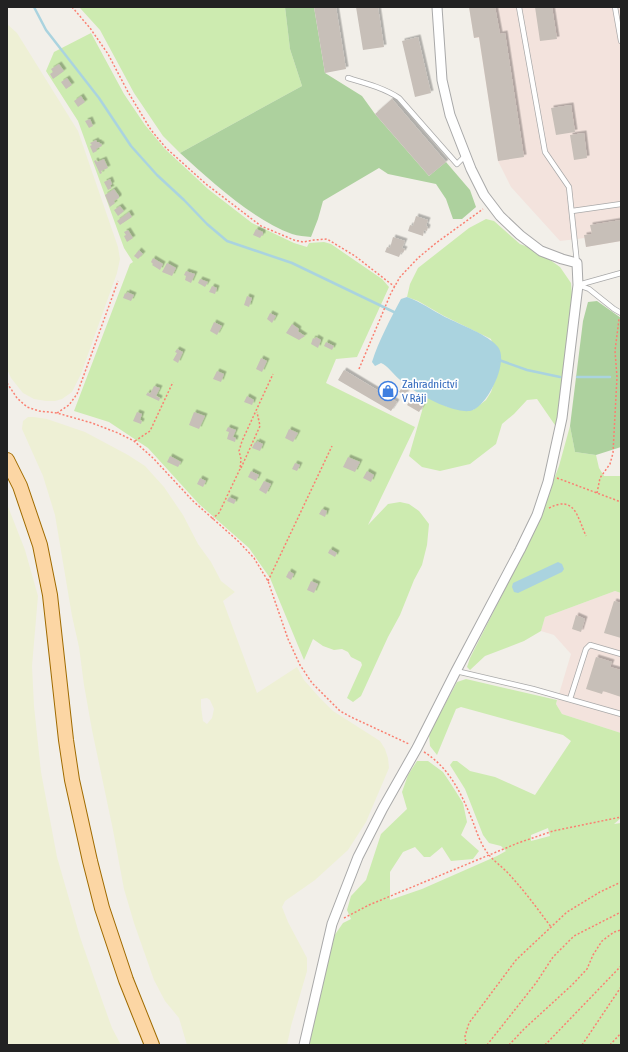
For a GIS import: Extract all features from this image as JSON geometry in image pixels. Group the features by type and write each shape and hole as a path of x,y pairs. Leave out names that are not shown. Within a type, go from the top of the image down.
{"main road":[{"path":"7,460 20,486 30,512 42,552 50,595 66,740 72,780 90,861 102,908 126,980 152,1045"}],"street":[{"path":"304,1045 332,924 358,857 417,748 517,556 537,514 548,482 562,418 578,285 576,262 562,260 541,252 520,235 500,216 490,203 478,182 450,115 442,80 437,7"}],"lane":[{"path":"519,7 546,152 569,187 576,262"},
{"path":"615,7 621,41"},
{"path":"348,78 392,93 399,98 457,164 466,156"},
{"path":"572,211 621,204"},
{"path":"578,285 621,273"},
{"path":"578,285 589,289 620,312"},
{"path":"570,699 586,650 590,645 621,654"},
{"path":"456,671 533,689 621,714"}],"path":[{"path":"72,7 90,28 108,54 128,92 151,130 166,148 206,184 261,226 294,240 303,242 327,240 355,256 395,287"},
{"path":"359,370 391,293 400,277 418,258 436,243 490,203"},
{"path":"57,413 69,405 77,394 118,281"},
{"path":"597,493 600,478 610,464 613,453 617,377 615,351 620,312"},
{"path":"240,469 239,451 242,441 273,374"},
{"path":"134,441 150,431 173,382"},
{"path":"7,383 17,398 27,407 39,411 57,413 92,423 134,441 153,458 193,501 238,542 254,558 268,581 294,652 300,665 312,683 340,711 389,736 417,748 438,762 458,787 464,798 480,839 489,855 506,871 551,927"},
{"path":"212,519 219,513 260,426 256,412"},
{"path":"268,581 332,446"},
{"path":"549,475 621,502"},
{"path":"537,514 558,503 571,506 586,536"},
{"path":"332,924 369,905 518,843 552,831 621,817"},
{"path":"466,1045 465,1036 469,1023 516,960 568,912 600,892 621,882"},
{"path":"487,1045 536,983 553,957 574,936 621,912"},
{"path":"509,1045 524,1028 572,985 587,969 592,955 602,941 614,932 621,930"},
{"path":"545,1045 621,966"},
{"path":"582,1045 621,987"},
{"path":"610,1045 621,1033"}],"shaded area":[{"path":"469,7 621,7 621,241 586,247 585,238 560,241 511,187 498,161 479,38 474,38"},
{"path":"615,591 621,593 621,733 562,714 556,704 571,654 554,635 541,631 545,617"}],"green space":[{"path":"285,7 290,49 302,86 180,153 163,136 134,93 100,30 80,8"},
{"path":"285,7 314,7 325,73 362,96 375,114 429,176 446,162 470,190 476,207 462,219 453,219 446,199 436,184 388,174 379,168 323,201 311,237 297,235 277,228 248,210 233,199 180,153 302,86 290,49"},
{"path":"7,24 17,33 78,131 118,247 120,259 117,273 81,374 72,392 62,399 55,401 34,399 23,393 11,378 7,369"},
{"path":"91,33 124,94 145,125 165,149 208,189 252,223 294,243 307,247 309,243 324,242 331,244 382,279 389,287 357,357 336,359 326,383 415,427 368,525 388,504 400,502 409,504 419,511 429,524 427,545 422,565 361,696 353,702 347,698 362,665 361,662 351,657 348,652 342,649 334,650 323,646 313,639 304,660 270,578 249,548 199,504 148,448 109,422 74,411 130,264 133,262 124,248 78,121 46,71 54,52"},
{"path":"486,219 494,221 520,244 536,250 560,267 571,283 573,308 557,428 537,399 527,400 502,424 496,444 470,464 440,471 422,467 409,456 426,397 448,407 473,410 486,400 491,392 499,368 491,339 444,316 418,301 407,297 410,284 418,268 469,228"},
{"path":"597,301 621,318 621,447 596,455 575,452 570,426 583,321 588,302"},
{"path":"28,417 47,419 85,432 145,466 164,487 183,515 198,544 211,562 221,581 235,592 223,601 257,693 297,667 304,680 333,711 380,741 385,749 389,768 366,822 348,850 315,880 285,901 282,907 288,922 307,958 307,971 287,1045 187,1045 179,1018 165,1001 154,980 124,889 92,730 79,647 72,616 55,515 43,476 22,429 23,421","holes":["207,698 210,700 214,709 212,718 207,724 203,721 201,699"]},
{"path":"570,426 575,452 596,455 599,468 604,476 621,476 621,593 615,591 545,617 541,631 524,641 485,656 470,670 467,667 470,658 535,530 559,466"},
{"path":"7,504 25,550 38,596 32,666 34,706 41,772 57,857 80,937 112,1028 121,1045 7,1045"},
{"path":"466,679 557,700 556,704 562,714 621,733 621,818 614,824 621,823 621,1045 309,1045 334,936 343,923 351,919 347,910 351,896 366,880 381,834 407,809 402,792 408,775 417,761 428,761 443,772 463,803 467,822 461,835 479,851 473,859 451,861 442,847 430,857 424,857 415,847 403,852 390,872 390,900 422,889 506,851 501,846 489,843 483,835 465,789 450,765 453,761 457,761 470,771 495,777 535,795 571,741 563,735 461,707 456,709 437,755 430,746 429,734 457,682","holes":["548,828 550,836 531,841 531,835"]}],"water":[{"path":"407,297 481,334 498,347 501,353 501,362 496,381 485,399 473,410 460,410 435,402 405,384 384,364 381,363 375,366 372,362 381,338 401,299"},
{"path":"558,562 562,564 564,569 562,572 518,593 514,592 512,587 513,583"}],"building":[{"path":"314,7 336,7 346,69 325,73"},
{"path":"356,7 378,7 384,47 363,50"},
{"path":"469,7 495,7 500,34 505,33 524,157 498,161 479,37 474,38"},
{"path":"535,7 552,7 557,39 540,41"},
{"path":"418,37 431,93 415,97 402,41"},
{"path":"59,64 64,71 53,79 50,74 53,72 51,69"},
{"path":"67,78 72,85 66,89 61,82"},
{"path":"81,96 85,102 78,107 74,101"},
{"path":"392,99 446,162 429,176 375,114"},
{"path":"571,105 575,132 556,135 551,108"},
{"path":"90,119 93,126 89,128 85,121"},
{"path":"584,133 587,158 574,160 570,135"},
{"path":"96,140 100,144 101,143 102,146 96,149 97,151 93,153 90,146 92,145 90,143"},
{"path":"104,159 108,168 101,171 102,173 100,174 94,161 96,160 97,162"},
{"path":"110,179 112,184 110,186 112,188 108,190 104,182"},
{"path":"114,189 119,198 114,201 115,203 110,207 105,195"},
{"path":"120,206 124,211 118,216 114,210"},
{"path":"129,212 132,217 120,225 117,221"},
{"path":"416,216 428,220 426,226 428,227 427,231 424,230 423,236 408,231 410,225 413,226"},
{"path":"621,220 621,241 586,247 584,235 592,234 590,225"},
{"path":"256,229 263,232 263,236 262,235 260,238 253,235"},
{"path":"128,230 133,238 127,242 124,232"},
{"path":"393,237 405,241 402,248 405,249 403,253 401,252 399,257 385,252 387,247 390,248"},
{"path":"139,250 143,254 138,259 134,256"},
{"path":"153,258 163,264 160,270 152,265 153,264 151,262"},
{"path":"167,263 176,268 172,276 162,272"},
{"path":"186,271 195,274 191,283 185,280 186,276 184,275"},
{"path":"200,279 208,282 205,287 198,283"},
{"path":"212,286 217,288 215,294 209,292"},
{"path":"127,292 134,295 131,301 123,298"},
{"path":"247,296 252,298 249,307 244,305"},
{"path":"270,313 276,316 272,323 267,319"},
{"path":"214,322 222,326 217,335 210,331"},
{"path":"292,324 305,336 299,340 286,333"},
{"path":"316,337 321,340 318,348 311,344 313,338 315,339"},
{"path":"326,342 334,346 332,350 324,346"},
{"path":"177,349 183,352 178,363 173,360 177,353 175,352"},
{"path":"261,358 267,361 262,372 256,369"},
{"path":"344,370 397,402 391,411 338,380"},
{"path":"217,371 224,374 221,382 213,379"},
{"path":"154,386 160,388 156,396 160,398 159,401 146,395 148,392 150,394"},
{"path":"403,386 409,389 405,395 399,392"},
{"path":"247,396 254,400 252,405 244,402"},
{"path":"413,396 425,403 419,412 407,405"},
{"path":"137,412 142,414 140,420 142,421 141,424 133,421"},
{"path":"194,412 205,416 199,429 189,425"},
{"path":"228,427 236,430 233,437 236,438 235,442 227,439 229,432 226,431"},
{"path":"289,429 298,433 293,442 285,438"},
{"path":"257,441 263,444 260,451 252,448"},
{"path":"170,456 181,462 178,467 167,462"},
{"path":"348,457 360,462 355,472 343,467"},
{"path":"295,463 300,465 297,471 292,469"},
{"path":"251,471 259,475 256,481 248,477"},
{"path":"367,471 374,475 371,482 363,478"},
{"path":"200,478 206,481 203,487 197,484"},
{"path":"264,481 271,484 266,494 259,490"},
{"path":"229,497 236,500 234,504 227,501"},
{"path":"322,509 327,511 325,517 319,514"},
{"path":"330,549 337,553 335,557 328,553"},
{"path":"289,571 294,574 291,580 286,577"},
{"path":"311,581 318,584 314,593 307,590"},
{"path":"614,601 621,603 621,638 604,633"},
{"path":"576,615 585,619 581,632 572,629"},
{"path":"596,657 612,662 610,667 621,670 621,697 603,691 602,694 586,689"}],"waterway":[{"path":"34,7 46,30 99,98 131,146 157,175 207,224 227,241 292,263 396,313"},
{"path":"499,360 527,370 560,377"},
{"path":"577,377 610,377"}],"place":[{"name":"Zahradnictví V Ráji","path":"388,391"}]}
